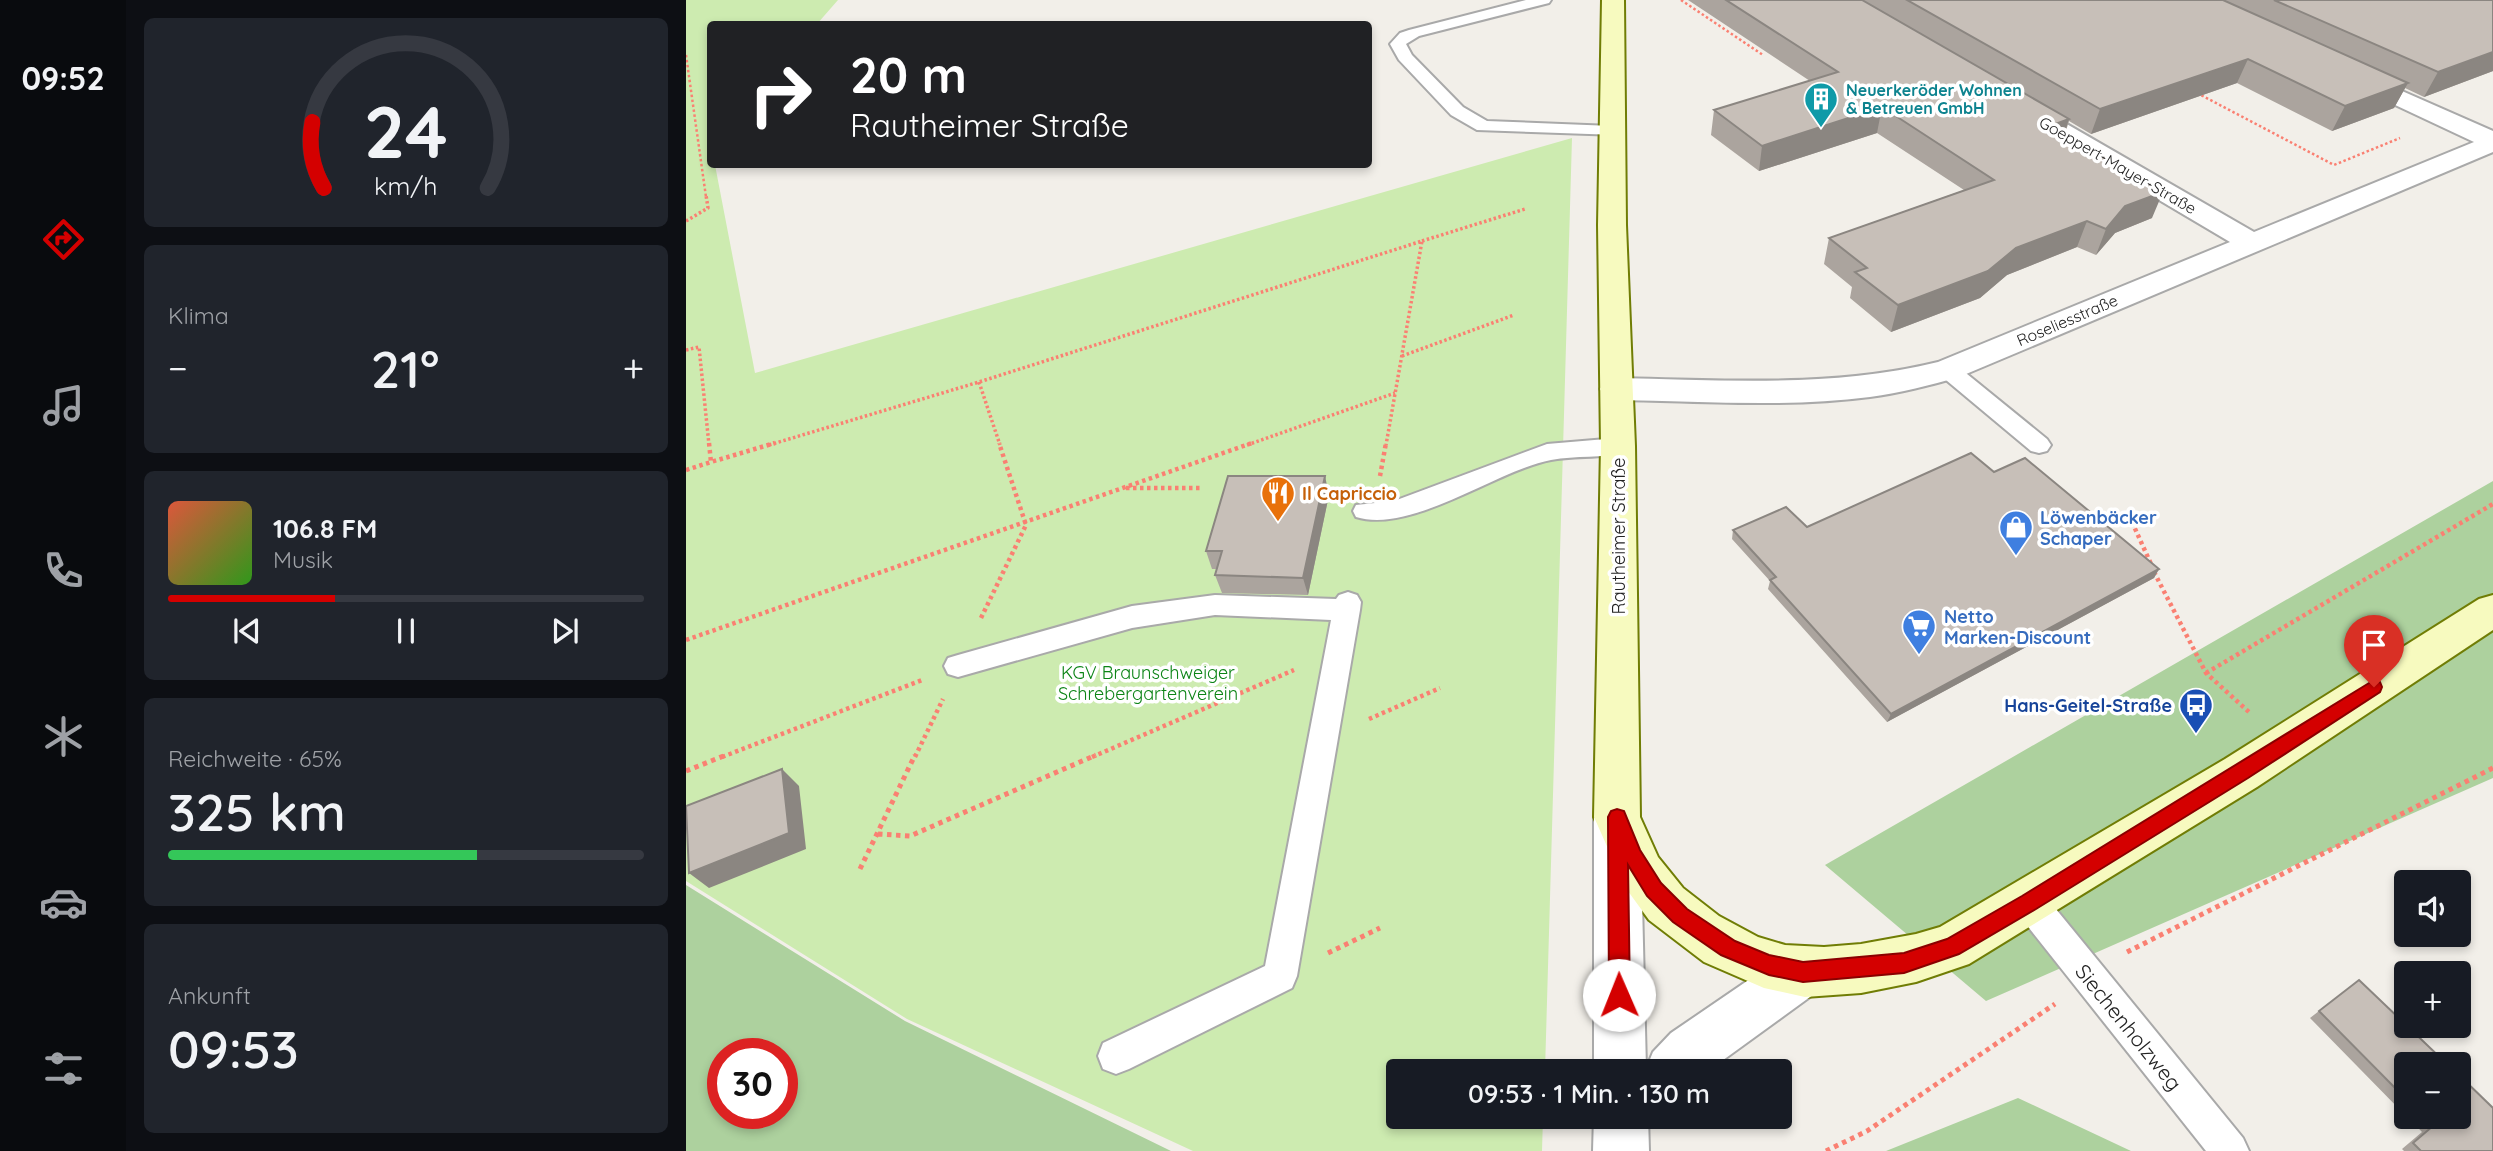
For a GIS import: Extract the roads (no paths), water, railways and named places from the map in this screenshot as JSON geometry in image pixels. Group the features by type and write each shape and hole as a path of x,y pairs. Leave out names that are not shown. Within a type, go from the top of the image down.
{"main road":[{"name":"Rautheimer Straße","path":"1613,0 1612,225 1618,446 1617,817 1632,854 1654,889 1680,915 1728,948 1769,965 1803,972 1904,963 1952,947 2029,902 2490,615"}],"street":[{"path":"2336,68 2493,142"},
{"name":"Goeppert-Mayer-Straße","path":"1994,92 2252,243"},
{"name":"Roseliesstraße","path":"1617,389 1861,388 1917,380 1948,370 2493,142"},
{"path":"1617,817 1620,1059"},
{"path":"1683,1059 1803,972"}],"lane":[{"path":"1544,0 1414,33 1405,36 1398,44 1405,57 1457,111 1483,126 1612,131"},
{"path":"1948,370 2039,445"},
{"path":"1370,511 1396,510 1547,452 1618,446"},
{"path":"958,666 1132,617 1215,605 1348,606 1280,976 1116,1056"},
{"name":"Siechenholzweg","path":"2029,902 2230,1151"}],"place":[{"name":"Neuerkeröder Wohnen & Betreuen GmbH","path":"1821,129"},
{"name":"Il Capriccio","path":"1278,523"},
{"name":"Löwenbäcker Schaper","path":"2016,557"},
{"name":"Netto Marken-Discount","path":"1919,656"},
{"name":"Hans-Geitel-Straße","path":"2196,735"}],"park label":[{"name":"KGV Braunschweiger Schrebergartenverein","path":"1148,682"}]}
